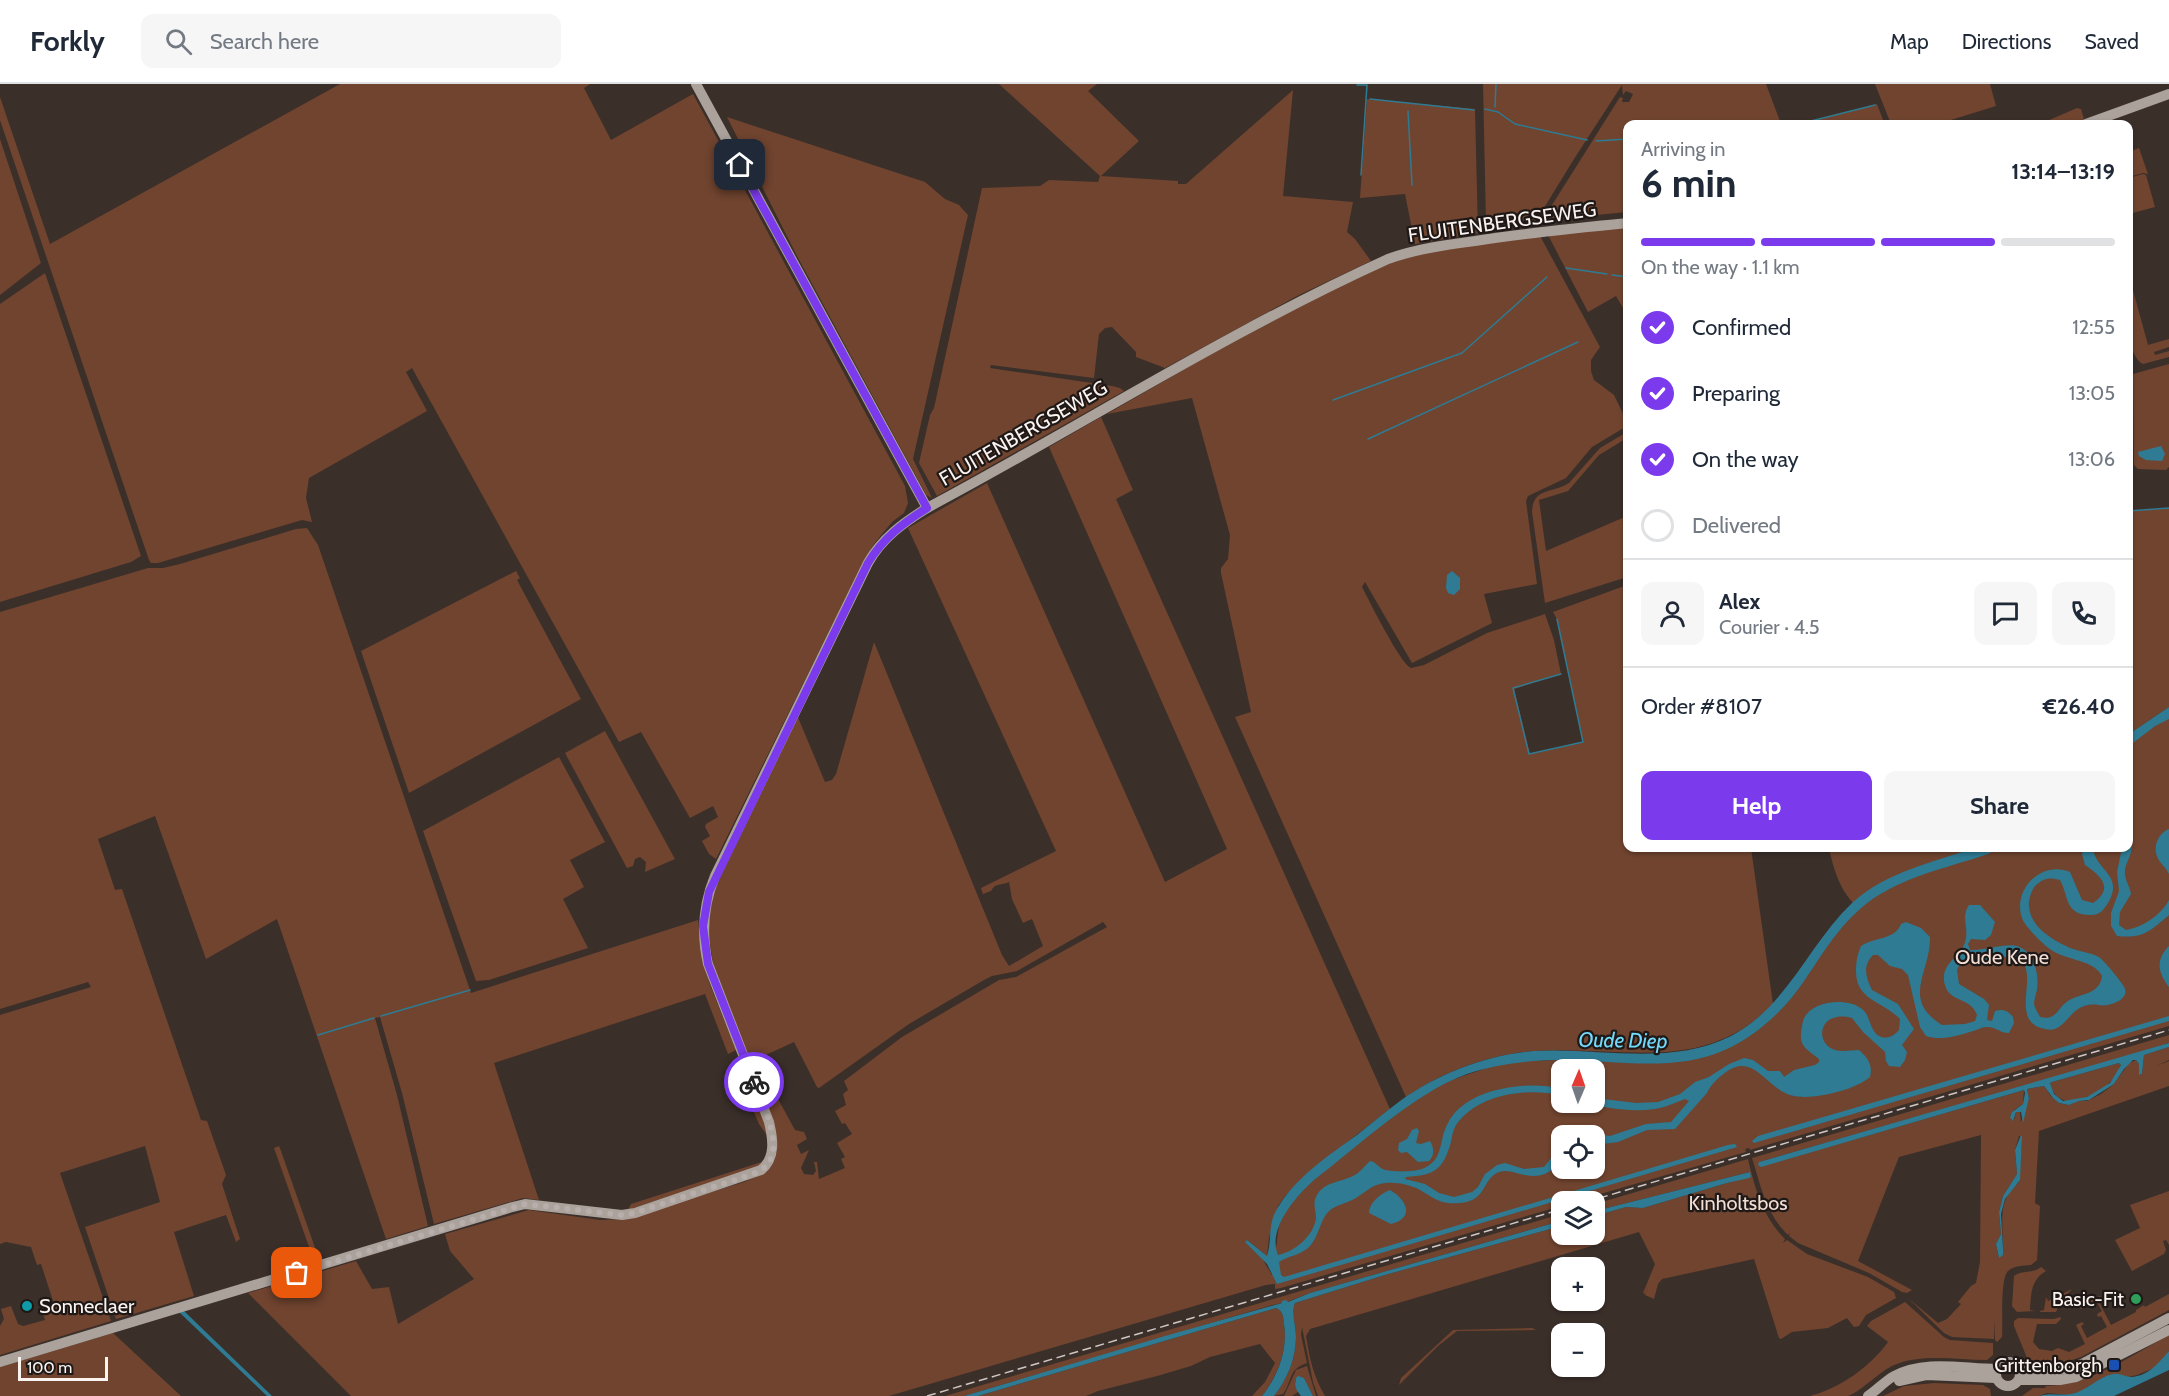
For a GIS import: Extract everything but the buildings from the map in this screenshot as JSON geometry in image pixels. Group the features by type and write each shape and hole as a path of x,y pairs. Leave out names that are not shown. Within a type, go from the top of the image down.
{"street":[{"path":"696,84 927,508"},
{"path":"2097,120 2169,94"},
{"name":"FLUITENBERGSEWEG","path":"0,1362 509,1208 525,1204 622,1215 750,1175 767,1166 773,1147 769,1122 708,964 703,926 709,892 868,563 886,538 927,508 1194,357 1389,259 1441,246 1543,231 1623,224"},
{"path":"2008,1382 2082,1365 2169,1318"},
{"path":"1868,1396 1882,1386 1926,1375 2008,1382 2060,1380 2082,1375 2169,1330"}],"green space":[{"path":"340,84 590,84 584,88 611,140 693,94 905,486 908,503 904,513 892,522 874,544 861,567 716,859 709,854 702,841 710,836 705,827 706,824 718,817 713,806 690,818 641,732 619,742 412,368 406,372 427,411 309,478 306,498 312,522 302,520 158,563 151,563 149,560 0,120 0,97 50,244"},
{"path":"999,84 1097,84 1088,91 1139,141 1101,176 1178,181 1178,184 1186,184 1293,90 1283,196 1353,202 1347,232 1371,261 1299,295 1165,368 1136,357 1136,352 1112,327 1105,328 1099,334 1094,378 991,365 990,368 1112,386 1124,391 937,496 919,463 930,415 934,408 982,188 1040,186 1049,180 1098,182 1100,176"},
{"path":"1483,84 1766,84 1780,120 1623,120 1623,212 1544,220 1620,97 1623,98 1622,102 1629,102 1633,94 1626,91 1623,95 1622,85 1536,221 1488,225 1486,223"},
{"path":"1875,84 1990,84 1996,106 1951,120 1889,120"},
{"path":"1367,99 1475,109 1478,233 1415,244 1405,194 1360,198"},
{"path":"1877,104 1883,120 1816,120"},
{"path":"2077,108 2081,109 2084,119 2083,120 2049,120"},
{"path":"727,117 925,182 945,199 959,205 968,215 913,459 932,498 926,495 797,256"},
{"path":"0,139 41,263 0,295"},
{"path":"2139,148 2148,174 2133,176 2133,150"},
{"path":"2146,175 2155,207 2133,213 2133,177"},
{"path":"1623,227 1623,308 1616,296 1588,312 1547,233"},
{"path":"1539,234 1600,347 1591,360 1591,371 1594,380 1614,395 1623,414 1623,428 1592,447 1566,478 1528,496 1526,501 1537,584 1484,594 1492,623 1412,663 1365,582 1362,587 1393,644 1411,668 1424,665 1487,633 1545,614 1554,640 1561,674 1514,689 1530,754 1583,742 1557,619 1553,612 1623,586 1623,852 1752,852 1773,1004 1746,1026 1718,1041 1690,1049 1660,1052 1567,1050 1534,1051 1500,1056 1451,1072 1406,1097 1235,717 1251,712 1221,573 1221,568 1228,559 1230,535 1192,398 1107,414 1216,351 1356,277 1413,254"},
{"path":"45,273 141,556 131,562 0,602 0,304"},
{"path":"2133,290 2148,345 2169,339 2169,347 2154,352 2155,355 2169,351 2169,357 2143,364 2136,358 2133,350"},
{"path":"2169,364 2169,467 2166,470 2138,469 2134,465 2133,374"},
{"name":"Oude Kene","path":"1101,417 1133,490 1116,499 1390,1109 1311,1170 1286,1195 1278,1206 1269,1238 1267,1256 1247,1240 1246,1242 1262,1258 1272,1275 1283,1202 1416,1093 1505,1062 1551,1060 1551,1113 1605,1113 1605,1059 1586,1059 1668,1056 1722,1043 1770,1010 1871,892 1973,852 2133,852 2133,736 2169,712 2169,1026 1750,1150 1745,1149 1746,1152 1605,1193 1551,1191 1551,1209 1281,1288 1275,1289 1275,1284 1266,1285 889,1396 351,1396 248,1293 356,1261 372,1289 389,1287 398,1324 474,1279 450,1251 445,1234 529,1210 600,1220 625,1219 744,1182 769,1169 776,1150 774,1129 716,980 707,927 712,892 797,715 825,782 832,780 836,774 874,642 1002,955 1009,966 1043,946 1032,919 1023,923 1012,899 1009,882 997,885 991,891 983,894 981,888 1056,851 908,528 987,483 1165,882 1227,849 1049,447","holes":["1103,922 1107,927 1016,977 999,980 902,1037 844,1081 848,1090 843,1094 846,1105 835,1111 842,1124 845,1123 852,1134 837,1143 845,1157 841,1159 845,1168 819,1179 817,1162 814,1162 816,1171 813,1175 804,1174 801,1168 809,1150 801,1154 797,1145 807,1139 804,1132 795,1130 759,1058 794,1042 819,1088 909,1024 984,980 1017,971"]},
{"path":"1623,434 1623,440 1599,455 1568,491 1539,500 1546,551 1623,518 1623,578 1545,603 1532,512 1533,504 1536,498 1544,492 1569,483 1600,448"},
{"path":"2169,508 2169,707 2133,731 2133,511"},
{"path":"307,528 318,545 471,993 698,920 702,953 709,982 736,1050 728,1054 705,994 494,1063 539,1200 523,1198 434,1224 402,1093 380,1017 375,1018 397,1095 428,1226 386,1239 277,919 206,959 155,816 98,839 115,890 122,889 201,1120 207,1121 226,1175 222,1184 240,1239 236,1242 226,1215 174,1232 194,1296 116,1319 85,1227 160,1202 145,1146 60,1173 111,1321 0,1355 0,1326 4,1319 1,1309 11,1306 18,1324 23,1326 45,1320 42,1311 55,1307 41,1264 37,1265 31,1247 6,1242 0,1244 0,1015 91,987 88,982 0,1009 0,612 148,568 163,568 180,564 296,529"},
{"path":"516,571 520,578 517,580 581,699 409,793 361,651"},
{"path":"605,731 675,859 645,872 646,862 640,857 635,859 633,866 627,868 565,753"},
{"path":"559,757 605,842 570,860 584,887 563,899 588,948 489,980 476,981 423,831"},
{"path":"1830,852 1963,852 1896,877 1853,903 1840,884"},
{"path":"2169,1035 2169,1043 2128,1056 1759,1162 1849,1141 2024,1090 2023,1104 2010,1116 2014,1120 2016,1112 2020,1112 2021,1122 2029,1098 2027,1089 2044,1086 2059,1103 2069,1105 2078,1101 2087,1101 2114,1084 2129,1063 2136,1060 2139,1064 2140,1075 2144,1055 2169,1047 2169,1060 2156,1066 2169,1061 2169,1086 2039,1131 2035,1203 2040,1206 2037,1260 2031,1265 2013,1268 2005,1276 2002,1337 1997,1342 1995,1340 1995,1320 1994,1339 1952,1337 1944,1333 1908,1298 1938,1323 1947,1319 1961,1304 1958,1302 1976,1283 1980,1262 1981,1135 1899,1157 1858,1261 1912,1290 1907,1293 1869,1273 1798,1243 1789,1236 1790,1233 1788,1235 1769,1209 1752,1158","holes":["2019,1136 2022,1137 2019,1182 2011,1189 2004,1206 2002,1214 2003,1252 1999,1258 1996,1244 2001,1234 1999,1212 2003,1196 2017,1174 2015,1150"]},
{"path":"738,1057 770,1140 759,1124 732,1061"},
{"path":"2121,1064 2112,1080 2091,1095 2066,1101 2055,1095 2052,1090 2050,1083 2052,1082"},
{"path":"279,1146 319,1259 314,1261 274,1148"},
{"name":"Kinholtsbos","path":"1748,1159 1765,1212 1785,1239 1783,1243 1787,1240 1807,1254 1868,1277 1894,1292 1896,1298 1866,1315 1859,1326 1854,1327 1847,1318 1828,1328 1792,1332 1781,1339 1754,1259 1662,1279 1658,1284 1654,1299 1645,1295 1648,1287 1645,1294 1643,1293 1655,1264 1639,1232 1605,1242 1605,1213 1626,1207 1643,1208 1737,1180 1750,1172 1605,1208 1605,1201"},
{"path":"765,1161 760,1167 628,1210 631,1204"},
{"path":"2169,1191 2169,1245 2166,1240 2163,1241 2166,1250 2164,1254 2132,1271 2115,1240 2140,1228 2130,1205"},
{"path":"1551,1217 1551,1224 1310,1293 1287,1302 964,1396 945,1396"},
{"path":"1551,1229 1551,1245 1595,1245 1310,1329 1306,1336 1311,1360 1325,1396 1318,1396 1313,1382 1302,1327 1301,1335 1307,1363 1297,1368 1283,1394 1274,1396 1287,1375 1294,1353 1296,1337 1293,1311 1295,1303 1385,1275"},
{"path":"2041,1267 2046,1271 2037,1278 2032,1293 2030,1310 2035,1311 2017,1312 2012,1306 2014,1276"},
{"path":"2072,1289 2061,1301 2056,1312 2040,1312 2044,1310 2046,1297 2048,1301"},
{"path":"2169,1294 2169,1310 2081,1357 2069,1361 2031,1362 2027,1358 2014,1326 2014,1321 2018,1318 2054,1319 2060,1317 2061,1319 2056,1324 2037,1324 2033,1342 2039,1349 2052,1351 2058,1348 2069,1352 2085,1344 2076,1325 2082,1322 2084,1324 2081,1326 2087,1338 2107,1327 2101,1316 2098,1317 2097,1314 2102,1311 2096,1301 2081,1309 2079,1307 2100,1296 2098,1300 2111,1325 2136,1312 2144,1305 2145,1307"},
{"path":"1905,1302 1950,1340 1993,1343 1993,1355 1987,1360 1928,1358 1905,1361 1888,1368 1848,1396 1810,1396 1843,1382 1872,1360 1888,1342 1867,1326 1871,1321"},
{"path":"1276,1308 1281,1312 1283,1319 1285,1334 1283,1353 1273,1380 1262,1396 1252,1396 1265,1382 1275,1363 1260,1344 1210,1357 1191,1366 1086,1396 978,1396"},
{"path":"1532,1328 1536,1330 1457,1331 1438,1346 1399,1385 1401,1378 1453,1330"},
{"path":"113,1333 181,1396 0,1396 0,1367"},
{"path":"2169,1335 2169,1351 2157,1367 2128,1377 2113,1374 2082,1391 2069,1395 2047,1393 2039,1396 2022,1396 2033,1388 2046,1388 2045,1386 2078,1381 2094,1375"},
{"path":"1307,1366 1316,1396 1313,1396 1304,1378 1297,1377 1295,1381 1298,1392 1292,1396 1284,1396 1296,1370"},
{"path":"1934,1383 1983,1385 1990,1389 1991,1396 1883,1396 1904,1386"}],"water":[{"path":"2161,446 2165,454 2162,461 2146,460 2139,456 2138,452"},
{"path":"1452,571 1460,578 1460,589 1454,595 1448,593 1446,588 1447,575"},
{"path":"2169,707 2169,719 2155,726 2133,743 2133,731"},
{"path":"2169,829 2169,874 2158,858 2156,844 2160,836"},
{"path":"1962,852 1992,852 1904,882 1874,898 1851,917 1835,936 1795,994 1778,1013 1759,1030 1727,1049 1704,1057 1656,1064 1605,1062 1605,1059 1551,1059 1508,1064 1467,1074 1427,1094 1369,1136 1314,1180 1299,1195 1285,1214 1276,1235 1278,1255 1297,1247 1307,1237 1316,1218 1314,1204 1316,1198 1324,1187 1356,1174 1370,1161 1385,1170 1422,1169 1438,1155 1445,1129 1456,1111 1483,1094 1499,1089 1547,1086 1551,1087 1551,1093 1533,1092 1504,1095 1477,1106 1465,1114 1456,1125 1441,1165 1424,1175 1405,1179 1425,1184 1439,1193 1454,1197 1472,1192 1478,1187 1485,1174 1497,1165 1505,1163 1524,1169 1544,1167 1551,1158 1551,1170 1540,1176 1499,1172 1488,1181 1477,1197 1461,1203 1440,1201 1406,1185 1385,1183 1377,1185 1328,1212 1308,1248 1279,1262 1281,1275 1284,1277 1551,1198 1551,1202 1277,1284 1267,1264 1245,1242 1247,1240 1267,1256 1273,1218 1280,1204 1296,1184 1315,1166 1394,1105 1447,1074 1481,1061 1516,1053 1559,1050 1659,1053 1684,1051 1731,1036 1750,1024 1767,1009 1822,937 1852,903 1880,883 1910,869"},
{"path":"2083,852 2094,852 2112,880 2112,896 2100,913 2093,915 2076,912 2069,904 2060,880 2050,878 2041,881 2032,891 2029,902 2031,915 2045,934 2059,943 2102,959 2124,986 2124,997 2120,1000 2107,1005 2081,1007 2059,1027 2045,1029 2034,1025 2028,1017 2027,975 2025,966 2019,959 2007,957 1980,963 1966,961 1960,964 1957,970 1959,984 1984,999 1989,1005 1987,1020 1992,1021 1995,1011 2003,1010 2013,1017 2014,1023 2009,1033 1986,1027 1955,1036 1931,1037 1926,1036 1920,1027 1908,975 1902,969 1890,966 1878,955 1873,955 1866,968 1872,990 1898,1004 1914,1029 1902,1045 1907,1052 1900,1067 1889,1066 1885,1052 1863,1032 1852,1018 1832,1018 1823,1028 1824,1041 1828,1047 1838,1051 1859,1050 1867,1059 1871,1073 1870,1077 1863,1082 1845,1090 1802,1097 1785,1093 1753,1069 1745,1066 1736,1067 1715,1081 1675,1129 1647,1130 1618,1142 1605,1144 1605,1135 1610,1136 1646,1124 1671,1122 1689,1101 1685,1099 1667,1106 1637,1110 1605,1107 1605,1099 1636,1103 1658,1102 1680,1094 1695,1082 1744,1058 1753,1060 1768,1071 1780,1071 1784,1077 1794,1070 1815,1065 1819,1059 1802,1044 1801,1035 1803,1021 1807,1014 1821,1005 1839,1002 1856,1005 1865,1012 1873,1030 1879,1036 1885,1038 1893,1036 1899,1030 1900,1019 1871,999 1860,988 1856,963 1861,946 1889,936 1906,922 1921,928 1930,937 1920,995 1929,1015 1942,1025 1965,1024 1975,1021 1977,1015 1970,1006 1949,992 1944,979 1947,966 1964,945 1965,913 1969,905 1980,905 1995,922 1991,935 1985,940 1971,939 1968,944 1970,950 2012,945 2023,949 2035,964 2037,990 2034,1004 2036,1009 2040,1017 2053,1016 2068,1001 2098,987 2102,976 2092,966 2052,951 2040,940 2023,921 2020,907 2021,897 2025,888 2040,874 2059,869 2070,872 2082,900 2093,903 2103,892 2103,882 2085,865"},
{"path":"2121,852 2131,852 2125,875 2131,894 2120,912 2119,925 2126,930 2145,923 2161,911 2169,900 2169,915 2146,933 2126,937 2117,936 2111,926 2111,913 2119,891 2117,872"},
{"path":"2169,946 2169,987 2160,972 2160,961"},
{"path":"2169,1016 2169,1021 1754,1143 1752,1141 1758,1136"},
{"path":"2169,1043 2169,1047 2144,1055 2142,1074 2139,1075 2139,1064 2133,1060 2114,1084 2089,1100 2069,1105 2059,1103 2044,1086 2027,1089 2029,1098 2023,1123 2021,1112 2016,1112 2013,1121 2010,1117 2012,1112 2023,1104 2024,1090 1761,1167 1758,1165 1759,1162","holes":["2119,1063 2121,1065 2110,1083 2087,1097 2063,1101 2054,1094 2050,1083"]},
{"path":"1417,1128 1419,1131 1416,1143 1430,1141 1432,1146 1433,1154 1429,1161 1418,1162 1407,1152 1401,1153 1398,1150 1399,1143 1407,1139 1412,1130"},
{"path":"2021,1135 2020,1180 2005,1199 2001,1214 2003,1255 1999,1258 1996,1244 2001,1234 1999,1212 2003,1196 2017,1174 2015,1150"},
{"path":"1735,1144 1737,1147 1589,1191 1573,1191 1728,1145"},
{"path":"1750,1172 1751,1177 1749,1178 1643,1208 1626,1207 1605,1213 1605,1208"},
{"path":"1390,1190 1401,1199 1406,1208 1403,1218 1391,1224 1369,1213 1376,1199"},
{"path":"1551,1224 1551,1229 1385,1275 1295,1303 1293,1311 1296,1337 1294,1353 1287,1376 1274,1396 1262,1396 1273,1380 1283,1353 1285,1334 1283,1319 1281,1312 1276,1308 978,1396 964,1396 1282,1303 1282,1301 1288,1302 1310,1293"},
{"path":"183,1310 272,1396 267,1396 179,1312"},
{"path":"2169,1351 2169,1370 2114,1396 2039,1396 2077,1392 2113,1374 2132,1377 2144,1374"},
{"path":"1298,1376 1304,1378 1313,1396 1299,1394 1295,1386"}],"waterway":[{"path":"1495,107 1496,84"},
{"path":"1357,85 1367,85 1361,175"},
{"path":"1370,99 1474,110"},
{"path":"1815,120 1875,105"},
{"path":"1485,109 1498,112 1515,124 1587,140"},
{"path":"1408,111 1412,185"},
{"path":"1596,141 1623,139"},
{"path":"1566,268 1607,274"},
{"path":"1612,275 1623,276"},
{"path":"1333,400 1462,353 1547,277"},
{"path":"1368,439 1578,342"},
{"path":"2133,511 2169,508"},
{"path":"1557,619 1583,742 1529,754 1513,688 1561,674"},
{"path":"381,1016 470,990"},
{"path":"318,1035 374,1018"}],"railway":[{"path":"1605,1196 2169,1030"},
{"path":"927,1396 1551,1212"}],"way so far":[{"path":"297,1273 525,1204 622,1215 750,1175 767,1166 773,1147 769,1122 754,1082"}],"place":[{"name":"Basic-Fit","path":"2136,1299"},
{"name":"Sonneclaer","path":"27,1306"},
{"name":"Grittenborgh","path":"2114,1365"}],"route":[{"path":"740,165 927,508 886,538 868,563 709,892 703,926 708,964 754,1082"}],"water label":[{"name":"Oude Diep","path":"1623,1040"}]}
